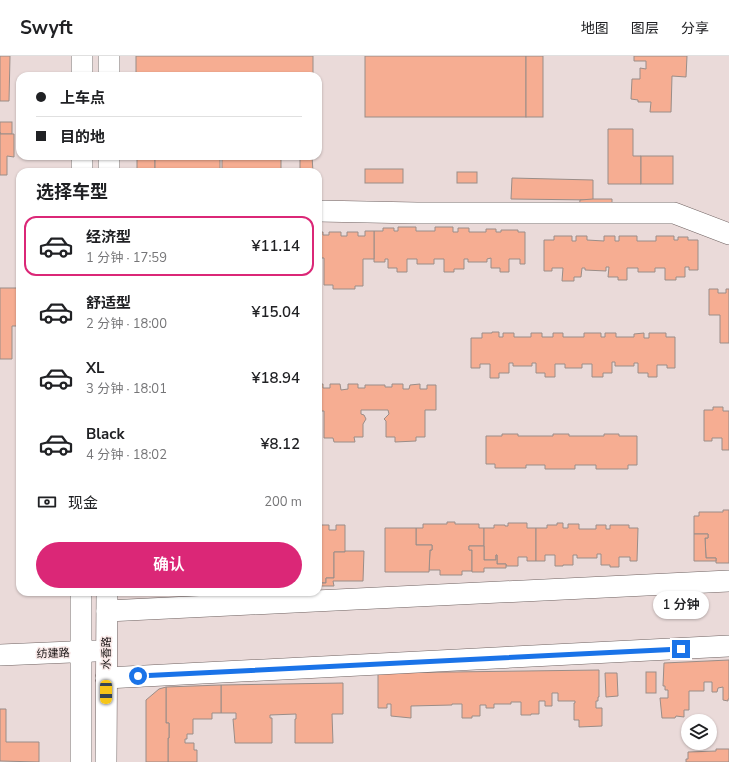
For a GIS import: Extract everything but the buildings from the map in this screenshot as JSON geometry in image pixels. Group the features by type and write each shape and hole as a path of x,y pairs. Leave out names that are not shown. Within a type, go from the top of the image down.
{"street":[{"path":"82,56 82,72"},
{"path":"109,56 109,72"},
{"path":"322,211 417,213 674,213 729,234"},
{"path":"322,595 729,581"},
{"path":"81,596 81,762"},
{"path":"107,602 285,596"},
{"name":"水香路","path":"106,762 107,602"},
{"path":"106,678 729,646"},
{"name":"纺建路","path":"0,655 106,651"}],"route":[{"path":"138,676 681,649"}]}
